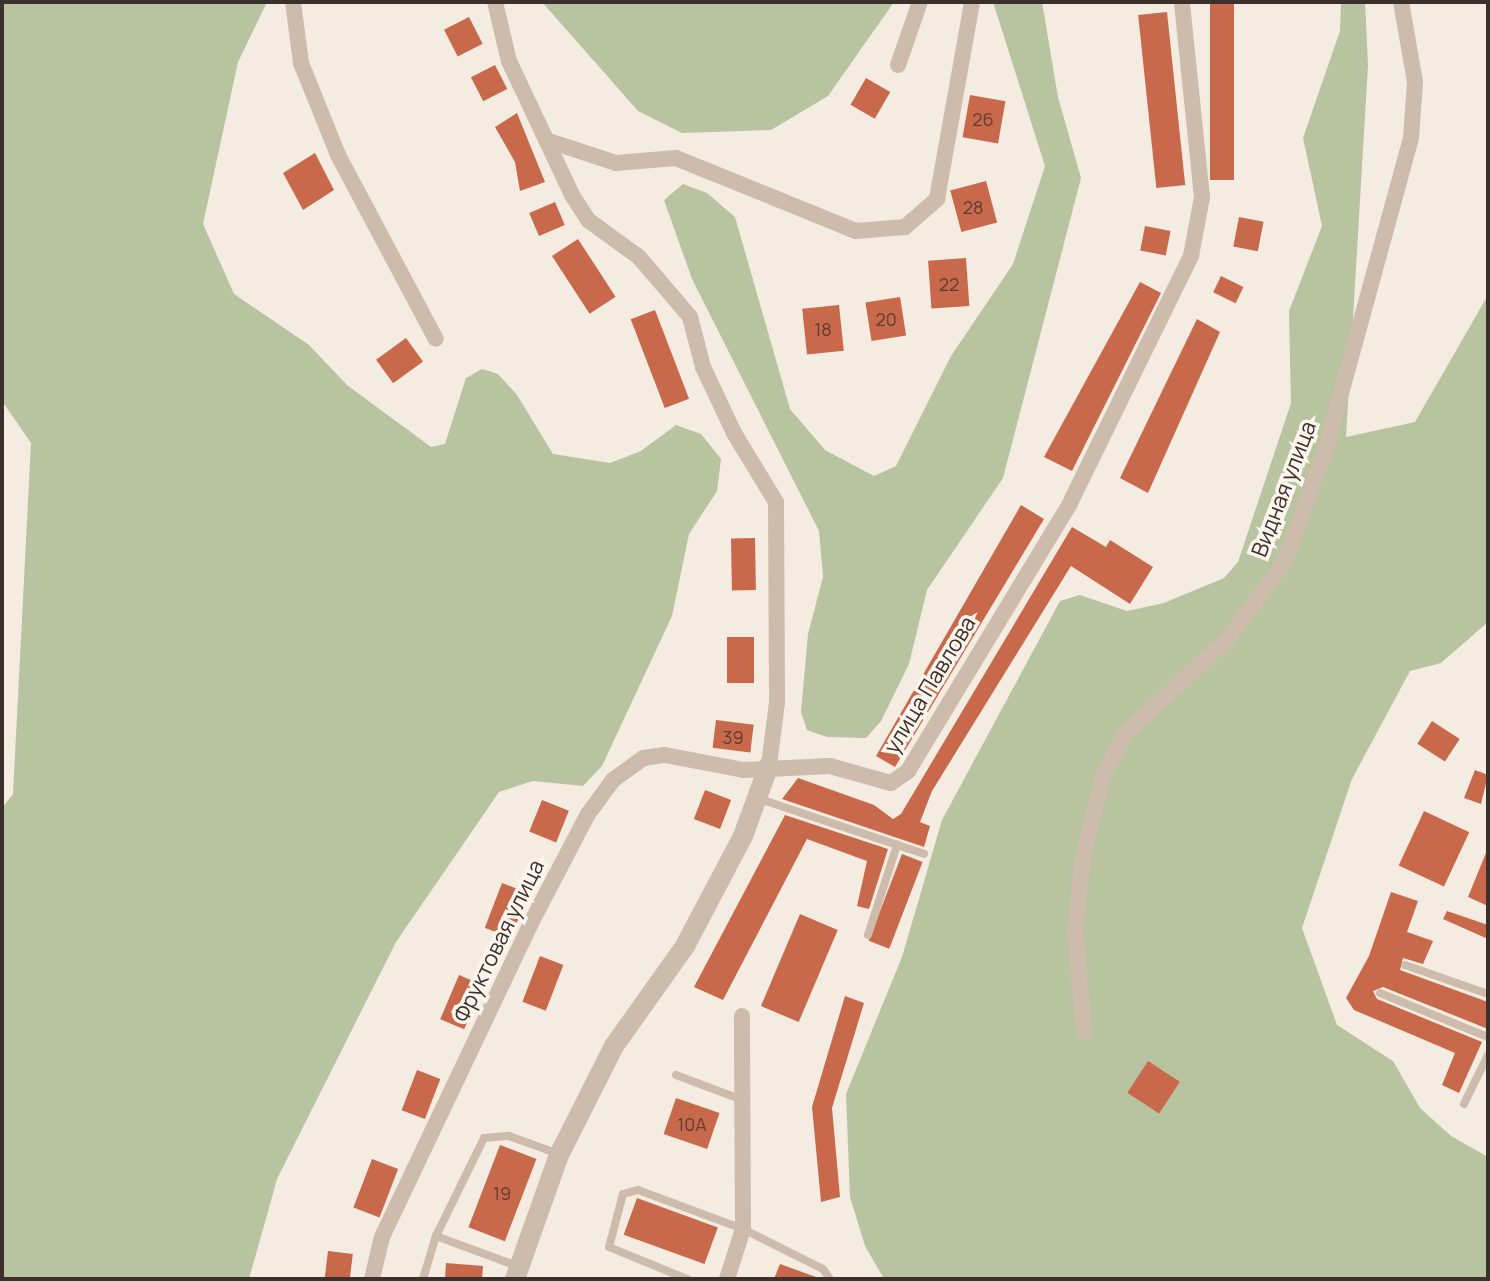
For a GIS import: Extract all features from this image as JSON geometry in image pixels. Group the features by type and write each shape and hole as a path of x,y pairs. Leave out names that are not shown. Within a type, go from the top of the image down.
{"street":[{"path":"293,2 301,63 338,155 436,339"},
{"path":"495,2 509,61 588,220 639,257 690,317 703,367 734,433 776,502 777,702 769,765 760,799 685,946 614,1046 559,1155 516,1273"},
{"path":"898,65 920,2"},
{"path":"546,140 616,163 676,158 856,231 905,227 937,199 972,2"},
{"name":"улица Павлова","path":"769,765 830,766 891,783 900,778 1070,503 1191,256 1202,197 1182,2"},
{"name":"Видная улица","path":"1084,1031 1075,930 1089,827 1103,776 1125,734 1227,640 1284,563 1327,445 1411,138 1415,82 1401,2"},
{"name":"Фруктовая улица","path":"372,1279 382,1237 532,921 588,814 613,780 643,758 665,755 744,770 769,765"},
{"path":"727,1279 743,1229 742,1016"}],"lane":[{"path":"760,799 924,854"},
{"path":"868,935 897,845"},
{"path":"1405,965 1488,994"},
{"path":"1380,993 1488,1037"},
{"path":"1464,1104 1488,1055"},
{"path":"676,1075 743,1101"},
{"path":"423,1279 436,1236 484,1138 509,1136 559,1155"},
{"path":"687,1279 609,1247 623,1194 638,1190 743,1229 823,1269 830,1279"},
{"path":"436,1236 516,1273"}],"green space":[{"path":"2,2 267,2 238,62 203,224 234,294 309,345 347,385 431,447 445,444 466,378 482,369 498,374 517,395 553,454 610,463 641,451 676,425 701,434 721,459 717,491 689,534 672,616 602,766 583,786 533,781 499,792 396,942 277,1179 249,1279 2,1279 2,808 13,794 31,443 2,401"},
{"path":"542,2 894,2 828,96 771,130 682,133 638,111"},
{"path":"993,2 1042,2 1058,97 1081,178 1003,478 927,590 909,664 881,721 866,738 827,737 807,730 801,712 808,634 823,577 819,531 692,279 664,200 683,184 707,193 735,217 790,409 825,450 874,476 896,466 951,356 1013,264 1045,166"},
{"path":"1341,2 1365,2 1368,65 1346,437 1415,422 1488,295 1488,622 1441,663 1410,671 1352,779 1302,928 1337,1025 1393,1061 1420,1108 1451,1136 1488,1157 1488,1279 884,1279 865,1246 850,1197 846,1094 902,957 942,820 1060,601 1080,595 1127,611 1164,603 1224,578 1238,562 1291,403 1289,311 1322,226 1303,138 1340,31"}],"building":[{"path":"1210,2 1234,2 1234,180 1210,180"},
{"path":"1167,12 1185,185 1156,188 1138,15"},
{"path":"469,17 483,44 458,56 444,30"},
{"path":"495,65 507,89 483,101 471,77"},
{"path":"866,78 890,92 875,119 850,105"},
{"path":"970,95 1005,101 998,144 963,137"},
{"path":"517,113 545,182 520,191 515,162 495,127"},
{"path":"315,153 334,190 303,210 283,173"},
{"path":"986,181 997,223 961,232 950,191"},
{"path":"555,202 565,225 539,236 529,213"},
{"path":"1239,217 1264,222 1258,251 1233,246"},
{"path":"1145,226 1171,231 1166,256 1140,251"},
{"path":"578,239 616,297 590,314 552,256"},
{"path":"966,258 969,306 931,309 928,261"},
{"path":"1221,276 1243,287 1236,303 1213,292"},
{"path":"1140,282 1161,293 1072,471 1044,457"},
{"path":"900,297 906,336 872,341 865,302"},
{"path":"839,305 844,351 807,355 802,309"},
{"path":"655,310 689,399 665,408 631,319"},
{"path":"1197,319 1220,332 1148,493 1120,478"},
{"path":"406,338 423,361 393,383 376,360"},
{"path":"1021,505 1044,519 895,767 876,756"},
{"path":"1072,527 1106,547 1110,540 1153,567 1130,604 1071,566 932,791 920,822 930,826 924,847 782,799 798,778 874,805 893,819 901,814"},
{"path":"731,538 755,538 756,590 732,590"},
{"path":"727,637 754,637 754,683 727,683"},
{"path":"716,720 754,725 750,752 713,748"},
{"path":"1432,721 1460,739 1445,762 1417,744"},
{"path":"1475,770 1488,775 1481,804 1464,798"},
{"path":"705,790 731,800 720,829 694,819"},
{"path":"542,800 569,811 556,842 529,832"},
{"path":"1424,811 1469,832 1444,887 1399,865"},
{"path":"785,815 888,849 869,909 857,906 867,861 807,839 723,1000 694,987"},
{"path":"1488,848 1488,906 1468,897"},
{"path":"902,854 923,862 889,949 869,941"},
{"path":"502,883 528,893 511,938 485,928"},
{"path":"1391,892 1418,901 1407,932 1433,941 1423,964 1403,958 1400,970 1488,1002 1488,1029 1383,987 1373,991 1377,999 1482,1042 1459,1093 1442,1085 1455,1053 1354,1010 1346,998 1369,956"},
{"path":"1447,911 1488,925 1488,939 1443,919"},
{"path":"800,914 838,930 799,1022 761,1006"},
{"path":"540,956 563,965 546,1011 522,1002"},
{"path":"459,975 483,985 464,1029 440,1019"},
{"path":"845,996 864,1003 832,1108 840,1197 821,1202 812,1107"},
{"path":"1148,1061 1180,1082 1159,1114 1127,1093"},
{"path":"417,1070 440,1079 425,1119 402,1110"},
{"path":"676,1098 719,1113 707,1149 664,1134"},
{"path":"500,1145 536,1159 505,1241 468,1227"},
{"path":"372,1159 398,1169 380,1218 353,1208"},
{"path":"637,1198 718,1227 704,1264 624,1235"},
{"path":"328,1251 353,1254 350,1279 325,1279"},
{"path":"446,1263 483,1266 482,1279 445,1279"},
{"path":"780,1264 816,1277 816,1279 774,1279"}]}
